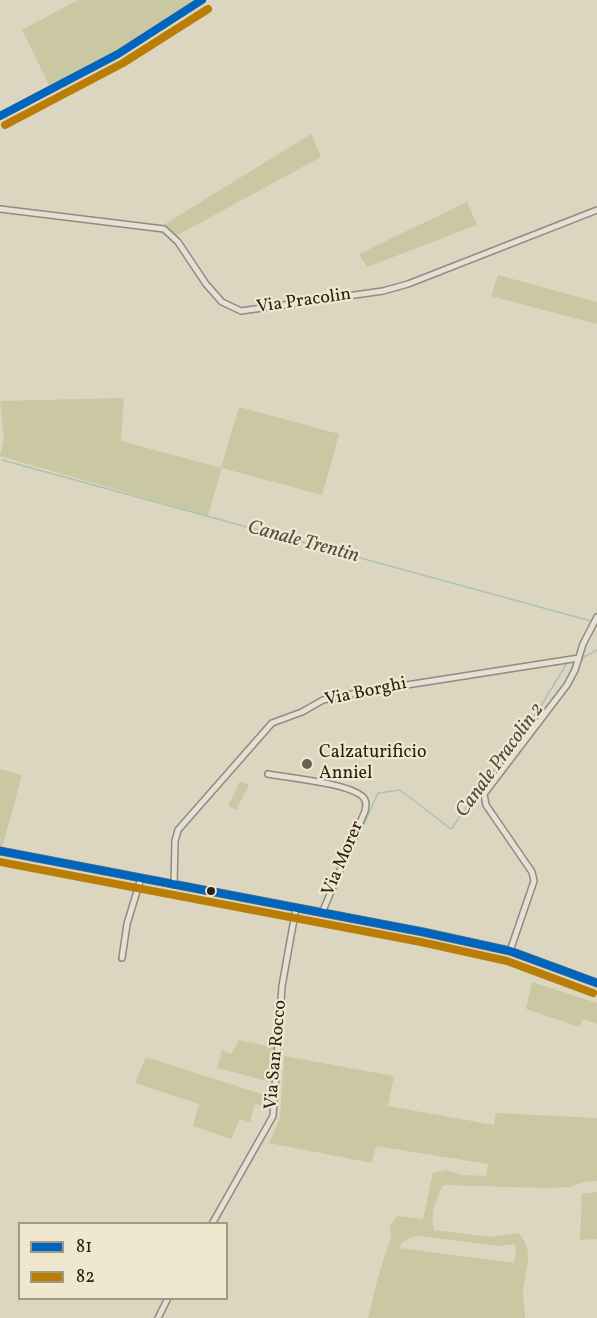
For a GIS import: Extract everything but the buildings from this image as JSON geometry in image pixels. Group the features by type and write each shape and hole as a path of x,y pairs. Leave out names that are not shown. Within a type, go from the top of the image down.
{"main road":[{"path":"0,851 510,951 597,983"}],"street":[{"path":"0,117 118,54 202,0"},
{"name":"Via Pracolin","path":"0,209 164,229 178,242 206,284 222,302 241,311 392,289 597,210"},
{"path":"510,951 534,881 532,872 486,805 484,794 567,685 597,617"},
{"name":"Via Borghi","path":"174,885 178,830 273,723 335,696 579,658"},
{"name":"Via Morer","path":"268,774 347,788 364,798 367,805 322,913"},
{"path":"122,958 127,924 141,878"},
{"name":"Via San Rocco","path":"213,1222 273,1116 282,986 296,908"},
{"path":"158,1318 167,1300"}],"green space":[{"path":"78,0 191,0 192,7 145,37 51,89 22,30"},
{"path":"311,134 321,157 174,237 170,231 157,229"},
{"path":"467,202 477,225 367,267 359,254"},
{"path":"498,275 597,302 597,324 491,296"},
{"path":"124,398 121,441 221,468 239,407 339,434 322,495 222,468 208,516 0,456 4,438 0,401"},
{"path":"0,769 22,775 2,848 0,847"},
{"path":"240,781 249,785 236,810 228,806"},
{"path":"532,982 597,1003 597,1024 583,1019 579,1027 526,1009"},
{"path":"239,1040 277,1048 275,1083 217,1068 222,1050 231,1054"},
{"path":"284,1056 394,1076 388,1106 494,1125 496,1113 597,1118 597,1181 583,1182 572,1187 546,1188 443,1185 434,1207 434,1230 490,1237 518,1233 527,1246 528,1261 523,1293 525,1318 368,1318 391,1237 390,1225 397,1216 423,1219 433,1173 447,1170 461,1175 486,1176 488,1164 376,1146 372,1163 269,1143 280,1117","holes":["418,1236 500,1246 514,1244 516,1248 514,1263 400,1248 401,1243"]},
{"path":"146,1057 274,1098 273,1108 255,1104 250,1122 240,1119 231,1139 193,1126 199,1104 135,1083"},
{"path":"597,1192 597,1239 580,1240 582,1194"}],"waterway":[{"path":"0,113 119,50 197,0"},
{"name":"Canale Trentin","path":"2,460 591,621"},
{"name":"Canale Pracolin 2","path":"580,659 597,650"},
{"name":"Canale Pracolin 2","path":"340,878 378,793 400,790 451,829 539,709 567,663"}],"transit line":[{"name":"81","path":"0,116 118,54 202,0"},
{"name":"82","path":"5,125 123,63 208,9"},
{"name":"81","path":"0,851 423,932 510,951 597,983"},
{"name":"82","path":"0,862 421,942 507,961 593,993"}],"place":[{"name":"Calzaturificio Anniel","path":"307,764"}]}
